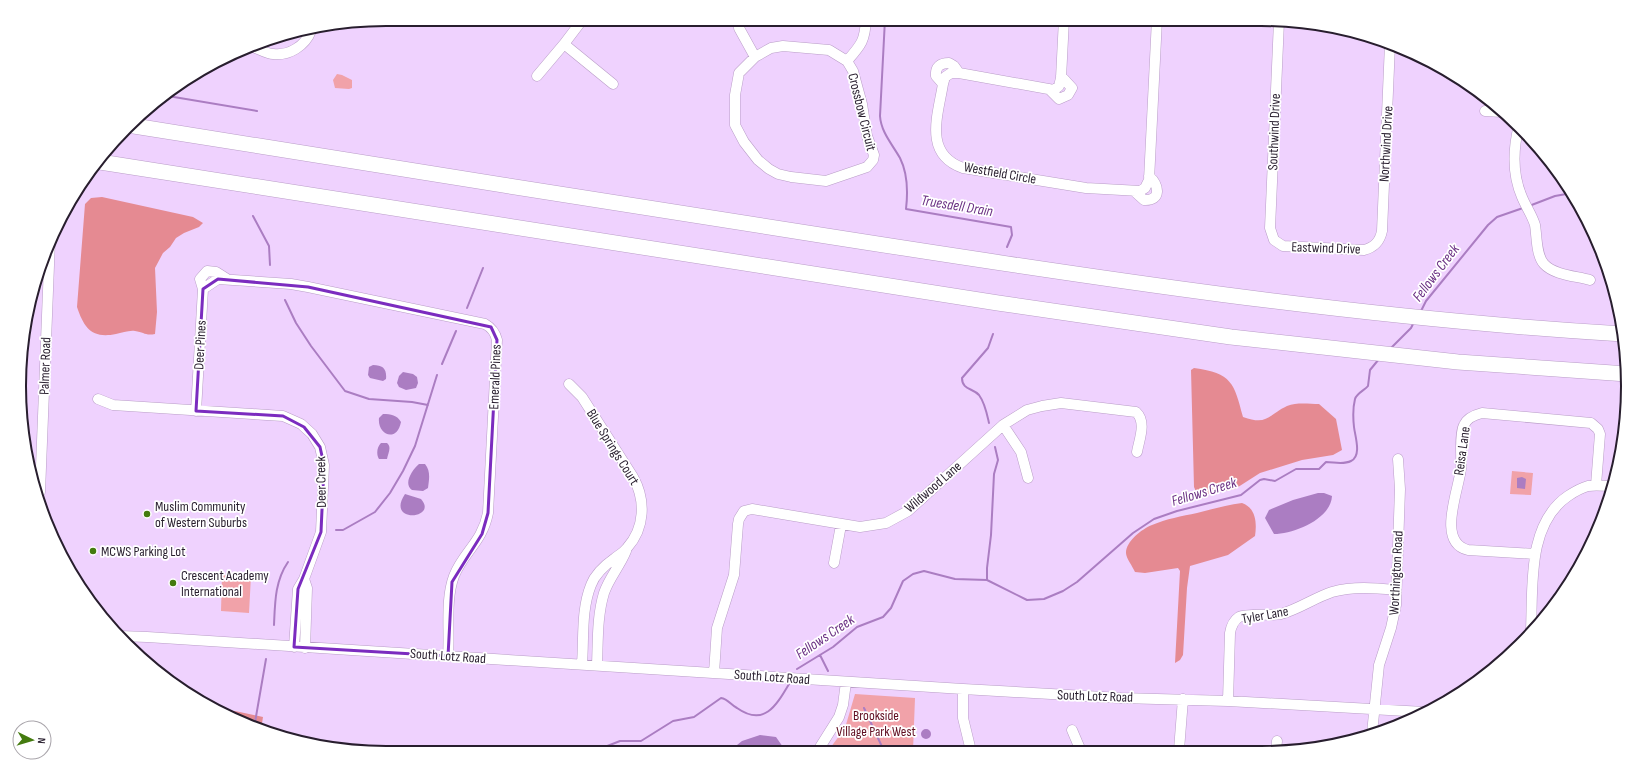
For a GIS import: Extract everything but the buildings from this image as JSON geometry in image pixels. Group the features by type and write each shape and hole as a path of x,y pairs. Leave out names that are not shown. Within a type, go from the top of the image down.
{"highway":[{"path":"136,126 1033,268 1218,295 1402,315 1538,328 1617,334"},
{"path":"104,163 998,303 1231,337 1402,356 1620,373"}],"street":[{"path":"537,76 578,26"},
{"path":"739,26 756,57"},
{"name":"Crossbow Circuit","path":"847,60 861,44 865,36 866,26"},
{"name":"Westfield Circle","path":"1064,26 1061,76 1059,86 1054,90 958,73 948,74 943,84 936,139 942,154 956,166 1086,188 1134,191 1145,188 1148,183 1149,176 1157,26"},
{"name":"Southwind Drive","path":"1275,241 1271,235 1270,228 1279,27"},
{"path":"259,49 272,54 287,53 301,46 309,35"},
{"path":"564,44 613,84"},
{"name":"Crossbow Circuit","path":"782,46 829,50 847,60 855,78 862,104 867,136 874,155 870,164 862,170 826,181 791,177 778,174 769,169 752,153 739,134 735,125 735,95 737,79 742,69 756,57 771,48 782,46"},
{"name":"Northwind Drive","path":"1376,244 1382,231 1390,50"},
{"path":"1485,111 1494,112"},
{"path":"1518,133 1514,169 1522,198 1534,223 1540,258 1545,265 1555,271 1590,280"},
{"name":"Eastwind Drive","path":"1275,241 1286,247 1364,250 1370,249 1376,244"},
{"name":"Palmer Road","path":"40,486 49,258"},
{"name":"Deer Pines","path":"196,411 207,286 200,279 207,271 216,272 228,280"},
{"name":"Emerald Pines","path":"228,280 291,284 308,287 484,324 491,327 497,340 488,513 482,534 458,568 452,582 449,598 448,656"},
{"name":"Blue Springs Court","path":"569,384 582,397 634,477 640,491 642,510 640,523 635,535 626,549 596,576 589,592 585,608 582,664"},
{"name":"Deer Creek","path":"98,399 113,405 283,416 304,427 317,441 322,453 324,465 322,526 320,537 304,579 298,589 294,647"},
{"name":"Wildwood Lane","path":"714,673 717,628 721,610 733,581 738,524 740,515 744,512 752,509 841,525 866,527 886,523 898,518 908,511 1003,425 1027,410 1061,403 1132,411 1138,415 1142,424 1137,452"},
{"name":"Reisa Lane","path":"1535,554 1462,549 1454,539 1452,513 1461,470 1463,429 1467,420 1482,414 1591,423 1598,429 1600,434 1596,485"},
{"path":"1003,425 1021,452 1028,478"},
{"name":"Worthington Road","path":"1372,728 1379,665 1394,616 1400,489 1398,459"},
{"path":"1531,624 1535,554 1544,524 1556,507 1567,497 1581,489 1596,485 1607,486"},
{"path":"834,563 841,525"},
{"path":"597,665 599,618 604,596 608,583 626,549"},
{"name":"Deer Creek","path":"304,579 307,588 305,648"},
{"name":"Tyler Lane","path":"1228,701 1230,633 1233,622 1238,618 1283,613 1299,608 1321,596 1343,590 1362,588 1396,590"},
{"path":"589,592 604,596"},
{"name":"South Lotz Road","path":"127,636 147,636 305,648 582,664 963,690 1121,698 1228,701 1414,712"},
{"path":"821,746 839,717 843,705 846,682"},
{"path":"963,690 963,718 969,746"},
{"path":"1179,746 1183,699"},
{"path":"1072,730 1080,746"}],"highlighted area":[{"path":"218,279 308,287 491,327 497,340 488,513 482,534 452,582 448,656 294,647 298,589 321,532 324,465 320,447 304,427 283,416 196,411 203,289"}],"green space":[{"path":"337,74 352,80 352,88 335,88 333,80"},
{"path":"1512,471 1533,473 1531,495 1510,494"},
{"path":"222,575 251,576 249,613 221,611"},
{"name":"Brookside Village Park West","path":"855,694 915,698 913,746 832,746 845,728"}],"shaded area":[{"path":"102,197 193,217 203,223 199,227 176,238 170,247 163,253 155,268 157,312 155,334 147,334 138,331 128,331 108,335 95,333 86,326 77,307 85,204 91,198"},
{"path":"373,365 384,368 386,379 383,381 370,378 368,375 369,367"},
{"path":"1194,368 1216,373 1224,377 1229,382 1234,388 1243,417 1263,420 1287,406 1299,404 1319,404 1336,419 1342,450 1333,455 1302,460 1260,473 1235,489 1198,496 1194,487 1191,370"},
{"path":"403,372 413,374 417,377 418,383 416,388 406,390 399,387 397,383 399,376"},
{"path":"383,414 394,415 401,422 396,433 388,434 381,429 379,418"},
{"path":"381,443 387,443 389,446 387,459 379,459 378,457 377,453"},
{"path":"419,464 425,464 429,473 428,488 423,491 412,490 408,484 411,473"},
{"path":"1522,477 1526,479 1525,489 1517,488 1517,478"},
{"path":"1318,493 1324,493 1332,496 1330,504 1325,512 1310,524 1301,528 1274,534 1265,518 1269,510 1293,500"},
{"path":"405,494 421,499 425,506 423,511 419,514 406,514 402,510 401,504"},
{"path":"1242,503 1247,505 1253,512 1256,526 1255,536 1228,555 1190,566 1187,588 1183,655 1180,660 1175,663 1180,571 1178,568 1145,573 1135,572 1126,553 1129,544 1139,532 1157,523"},
{"path":"231,711 235,711 263,717 262,724"},
{"path":"924,729 928,729 931,734 928,739 924,739 921,736 921,732"},
{"path":"760,735 776,737 782,746 737,746 742,741"}],"waterway":[{"name":"Truesdell Drain","path":"885,26 880,116 882,127 887,138 900,158 905,170 907,190 906,209 1011,227 1012,235 1007,247"},
{"path":"172,97 257,111"},
{"name":"Fellows Creek","path":"1529,206 1555,196 1565,194"},
{"name":"Fellows Creek","path":"1421,311 1426,301 1488,225 1497,217 1523,208"},
{"path":"253,216 269,246 270,265"},
{"path":"467,308 483,268"},
{"path":"285,300 296,323 311,346 345,391 369,399 412,402 428,405"},
{"name":"Fellows Creek","path":"1391,348 1411,328 1414,322"},
{"path":"442,364 456,331"},
{"name":"Truesdell Drain","path":"989,423 983,401 977,393 964,385 962,378 988,348 993,334"},
{"name":"Fellows Creek","path":"797,669 833,647 857,627 883,617 891,608 903,581 913,574 924,571 955,579 987,580 1027,600 1044,599 1063,591 1077,582 1133,533 1154,519 1177,511 1241,495 1260,480 1264,479 1275,481 1296,469 1319,469 1326,462 1342,463 1351,461 1356,455 1357,450 1353,420 1355,399 1357,395 1368,386 1370,370 1379,359"},
{"path":"336,530 343,530 375,512 390,493 415,446 437,375"},
{"name":"Truesdell Drain","path":"987,580 994,474 998,460 995,447"},
{"path":"274,625 275,600 278,584 288,562"},
{"path":"820,655 828,671"},
{"path":"255,722 266,659"},
{"name":"Fellows Creek","path":"607,746 620,741 641,741 673,721 694,717 721,698 746,713 762,715 774,706 789,684"},
{"path":"864,708 882,746"}],"place":[{"name":"Muslim Community of Western Suburbs","path":"147,514"},
{"name":"MCWS Parking Lot","path":"93,551"},
{"name":"Crescent Academy International","path":"173,583"}]}
